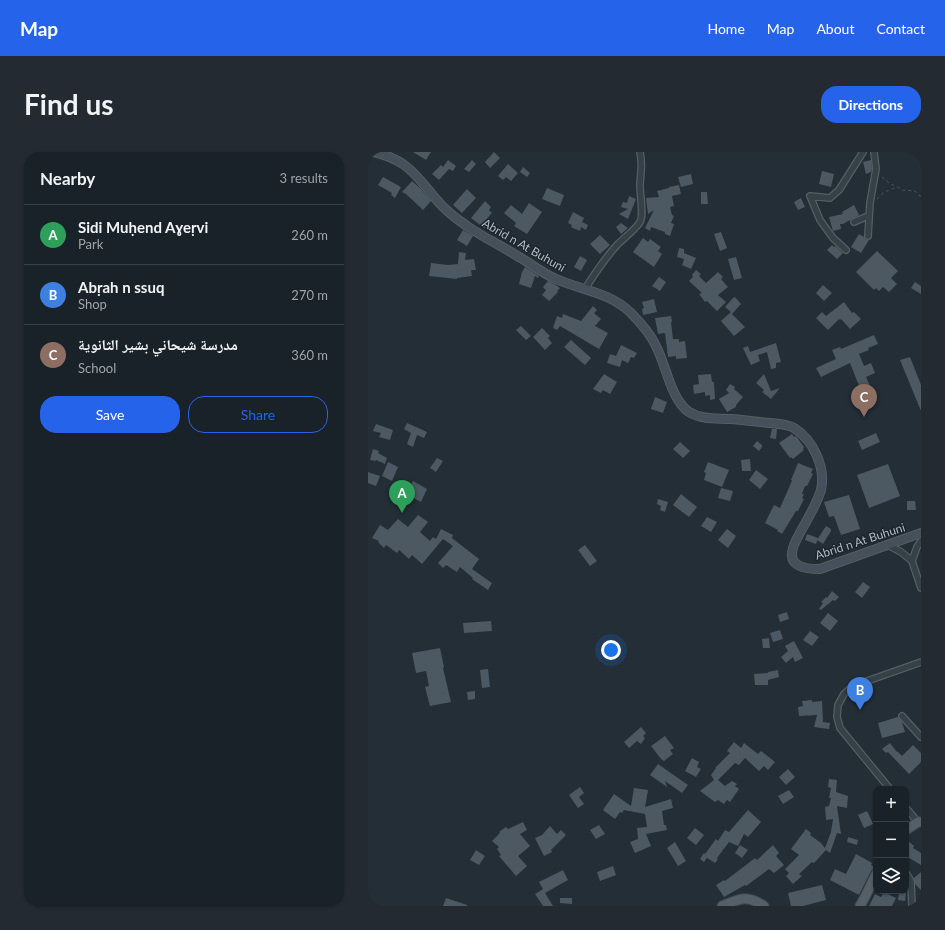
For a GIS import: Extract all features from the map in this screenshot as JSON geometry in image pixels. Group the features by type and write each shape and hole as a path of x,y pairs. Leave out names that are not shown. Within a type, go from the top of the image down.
{"main road":[{"path":"909,828 920,822"},
{"path":"860,906 873,881"},
{"path":"722,906 741,898 749,899 764,906"}],"street":[{"name":"Abrid n At Buhuni","path":"375,152 408,167 445,209 456,219 481,235 556,279 609,297 621,304 643,326 656,345 667,377 682,406 688,412 703,418 778,424 791,427 801,432 812,447 821,466 822,482 821,490 813,509 792,550 792,558 796,564 802,568 820,569 921,533"},
{"path":"585,288 608,256 641,220 640,152"},
{"path":"846,250 833,238 820,220 810,196 830,198 839,190 863,152"},
{"path":"868,236 868,216 876,174 874,152"},
{"path":"854,222 868,216"},
{"path":"912,561 921,541"},
{"path":"888,545 912,561 921,588"},
{"path":"888,786 840,728 837,717 838,705 844,694 853,686 921,662"},
{"path":"902,716 921,737"},
{"path":"909,811 920,822"},
{"path":"909,878 911,881 912,906"}],"path":[{"path":"876,174 902,190 915,191 921,196"},
{"path":"870,203 884,192 898,187"}],"building":[{"path":"413,152 431,152 426,160"},
{"path":"494,152 500,158 490,168 485,162"},
{"path":"448,160 456,166 453,171 449,169 439,180 432,174 441,165 443,167"},
{"path":"472,160 476,164 469,172 464,169"},
{"path":"871,160 871,172 866,174 863,162"},
{"path":"508,164 518,173 511,181 506,177 503,180 498,176"},
{"path":"523,167 530,173 527,177 520,172"},
{"path":"822,171 834,174 831,187 819,184"},
{"path":"691,174 693,184 681,187 678,177"},
{"path":"383,177 401,187 395,198 391,195 392,193 378,185"},
{"path":"412,181 431,201 423,210 402,192"},
{"path":"679,185 681,194 672,196 674,206 670,207 672,215 674,216 671,223 674,224 670,236 665,234 665,232 651,227 650,231 645,228 654,210 648,214 646,198 659,197 657,191"},
{"path":"547,188 564,195 560,206 542,199"},
{"path":"467,189 476,198 462,213 453,205"},
{"path":"701,192 707,192 708,204 701,204"},
{"path":"629,196 636,199 628,219 619,214 628,209 621,207 623,202 627,203"},
{"path":"801,198 805,207 798,210 794,202"},
{"path":"485,201 491,207 489,210 492,213 484,222 487,225 484,228 471,218"},
{"path":"529,203 542,212 527,234 514,226 516,223 504,213 511,205 522,214"},
{"path":"854,205 859,215 843,224 840,224 841,229 833,231 829,217 843,214 842,212"},
{"path":"573,212 584,218 582,222 588,225 586,230 581,227 580,231 571,227 572,225 568,223"},
{"path":"621,223 628,228 621,234 616,227"},
{"path":"463,230 473,236 467,246 457,240"},
{"path":"721,232 727,248 720,251 714,234"},
{"path":"859,234 866,240 869,240 861,253 851,247"},
{"path":"600,235 610,245 600,254 590,244"},
{"path":"643,238 648,242 650,239 661,247 658,251 662,254 654,267 633,252"},
{"path":"832,245 843,253 837,259 827,250"},
{"path":"679,248 684,249 684,253 696,258 691,269 682,265 684,259 677,257"},
{"path":"877,251 898,271 891,278 897,284 889,292 883,287 879,291 876,288 874,290 856,272"},
{"path":"459,252 466,253 465,260 474,259 476,270 471,270 472,276 457,279 429,276 431,263 448,265 458,264"},
{"path":"580,256 587,260 581,271 574,267"},
{"path":"736,257 742,278 734,280 728,259"},
{"path":"525,267 539,276 538,278 535,276 531,288 519,284"},
{"path":"696,270 701,274 699,276 706,283 718,272 723,277 721,279 728,287 718,295 726,302 717,311 707,301 705,302 699,294 702,293 689,281 693,277 692,275"},
{"path":"659,277 666,282 660,291 652,286"},
{"path":"548,281 560,288 549,301 542,295 546,290 543,287"},
{"path":"915,282 921,286 921,294 911,288"},
{"path":"823,285 832,293 824,301 816,293"},
{"path":"734,297 741,304 732,314 745,327 734,336 721,321 731,312 725,307"},
{"path":"654,299 657,312 643,315 642,309 644,308 642,302"},
{"path":"844,302 852,313 854,312 861,319 850,329 841,319 839,319 828,330 816,318 822,312 826,316"},
{"path":"593,306 597,310 594,313 601,319 595,326 608,333 599,349 560,326 557,330 553,328 557,316 562,318 563,314 581,321"},
{"path":"671,316 673,339 679,339 679,342 685,341 687,358 676,359 676,356 668,357 665,333 658,334 655,318"},
{"path":"521,326 531,336 526,340 516,330"},
{"path":"542,328 550,336 548,338 552,343 545,350 533,337"},
{"path":"874,335 878,344 859,354 864,366 871,363 875,373 866,377 875,397 865,401 850,363 821,377 816,368 836,359 832,350 840,347 841,349"},
{"path":"571,340 591,358 585,365 564,347"},
{"path":"776,343 781,362 776,363 776,368 771,369 767,352 758,355 760,361 751,365 743,348 748,346 750,352"},
{"path":"621,345 637,353 634,358 631,357 628,363 622,360 620,367 607,363 610,354 616,356"},
{"path":"910,357 921,385 921,411 900,360"},
{"path":"604,374 617,382 610,394 603,390 601,393 593,389"},
{"path":"711,374 712,382 714,382 715,399 710,400 710,395 705,396 705,392 694,394 693,385 699,384 698,375"},
{"path":"764,374 771,391 780,388 771,399 762,392 764,390 756,383"},
{"path":"730,384 735,387 734,389 743,397 736,407 727,412 719,399 729,393 726,390"},
{"path":"655,397 667,402 663,413 651,409"},
{"path":"407,423 427,432 424,438 417,435 413,447 407,444 411,433 404,429"},
{"path":"376,424 393,430 390,440 379,437 381,433 373,431"},
{"path":"772,429 777,429 776,439 770,438"},
{"path":"876,433 880,442 862,450 858,441"},
{"path":"792,434 794,437 796,436 804,447 804,450 793,459 791,457 790,458 779,443"},
{"path":"757,441 762,445 759,451 753,446"},
{"path":"680,442 690,451 683,458 673,449"},
{"path":"373,449 379,451 378,453 387,458 385,464 376,460 370,460"},
{"path":"437,458 443,461 436,472 430,468"},
{"path":"750,459 751,471 742,471 741,460"},
{"path":"388,462 398,467 392,481 382,476"},
{"path":"708,462 729,470 722,487 704,480 706,473 704,472"},
{"path":"798,463 813,469 811,473 813,474 807,486 805,486 802,494 804,494 802,498 804,499 798,511 796,511 782,534 765,523 774,505 780,508"},
{"path":"888,464 900,496 869,508 857,475"},
{"path":"756,470 768,479 760,489 749,480"},
{"path":"368,472 380,476 376,486 368,483"},
{"path":"413,481 427,489 421,502 406,494"},
{"path":"721,488 733,491 730,501 718,498"},
{"path":"681,494 697,507 689,517 673,505"},
{"path":"849,495 860,529 841,535 834,516 829,517 824,502"},
{"path":"658,499 668,502 665,512 660,510 661,506 657,504"},
{"path":"907,501 915,501 916,510 907,510"},
{"path":"418,515 428,522 420,532 430,541 433,537 436,539 441,529 453,535 452,538 479,559 472,569 492,583 488,590 472,579 473,578 460,567 457,572 446,565 443,568 438,563 453,546 443,539 422,564 412,555 409,559 399,550 397,553 386,545 384,548 378,542 379,541 372,538 380,525 388,530 398,519 408,527"},
{"path":"707,517 717,522 711,532 701,526"},
{"path":"826,526 831,529 831,531 823,544 817,540"},
{"path":"727,529 736,536 728,548 718,540"},
{"path":"807,534 818,538 816,544 805,540"},
{"path":"585,545 597,561 590,566 578,550"},
{"path":"863,582 870,587 862,598 855,592"},
{"path":"832,591 839,597 821,610 819,609 823,603 821,602 826,597 827,598"},
{"path":"787,612 789,619 780,622 778,615"},
{"path":"828,613 838,621 830,631 820,623"},
{"path":"491,621 492,631 464,633 463,623"},
{"path":"780,630 783,639 773,642 770,633"},
{"path":"810,631 819,637 812,646 803,640"},
{"path":"769,638 770,648 763,648 762,639"},
{"path":"794,641 803,658 795,662 793,657 786,663 781,657 788,651 785,646"},
{"path":"440,648 451,702 430,706 425,687 429,686 426,671 416,673 412,653"},
{"path":"488,669 490,687 482,688 480,670"},
{"path":"778,670 779,677 768,680 768,685 755,685 754,674 768,673"},
{"path":"475,691 475,699 468,700 467,692"},
{"path":"812,700 812,702 822,701 823,722 830,723 829,729 814,727 817,715 799,716 798,707 803,706 802,701"},
{"path":"898,717 902,722 905,732 882,738 878,723"},
{"path":"641,727 646,733 643,736 645,738 641,744 637,741 629,748 624,742"},
{"path":"665,736 674,748 670,750 673,754 664,761 651,746"},
{"path":"734,742 741,748 744,743 758,754 761,751 775,762 768,770 764,766 759,771 745,758 739,765 735,763 718,780 725,786 732,781 737,784 735,786 739,789 730,802 727,800 724,804 718,800 715,802 700,791 714,780 711,775 715,768 730,753 727,751"},
{"path":"890,743 902,756 913,745 921,753 921,762 909,774 888,752 886,753 882,749"},
{"path":"692,758 699,762 697,767 701,769 696,777 685,771"},
{"path":"658,764 688,785 682,793 665,781 667,787 650,775"},
{"path":"788,769 795,777 786,785 779,777"},
{"path":"829,779 837,780 836,792 848,796 847,808 837,806 841,834 837,833 830,853 826,850 814,863 812,862 799,874 802,876 793,884 786,876 789,873 785,869 799,855 791,849 806,829 811,833 810,835 825,848 831,832 833,819 826,820 825,807 829,806 831,798 829,798 831,788 828,787"},
{"path":"580,787 584,793 579,797 584,804 578,808 569,795"},
{"path":"634,788 648,790 645,807 671,799 673,808 662,811 664,825 666,825 667,830 646,834 651,846 635,853 630,842 638,839 637,828 647,827 645,814 624,810 622,813 620,812 615,819 603,810 614,794 631,806"},
{"path":"789,790 794,797 783,804 778,796"},
{"path":"748,810 761,822 748,837 744,834 738,846 729,842 715,863 707,858 704,862 700,859 716,839 718,841 725,830 729,832"},
{"path":"867,811 873,824 864,828 858,815"},
{"path":"523,822 527,830 520,834 530,846 518,856 527,866 516,876 499,856 501,855 497,849 499,847 492,841 500,833 499,832 506,827 508,829"},
{"path":"599,825 605,834 596,839 590,830"},
{"path":"550,826 557,834 561,830 566,835 551,850 552,852 544,856 535,838 542,835"},
{"path":"695,828 704,835 696,845 687,838"},
{"path":"848,837 858,840 857,845 847,842"},
{"path":"675,842 686,861 678,866 667,848"},
{"path":"909,842 914,846 913,848 921,853 921,865 909,858"},
{"path":"740,845 748,850 742,858 735,853"},
{"path":"773,845 779,853 776,856 784,865 774,873 769,869 746,886 745,885 724,897 716,885 724,880 725,881 755,858 757,860"},
{"path":"476,850 485,856 479,865 470,860"},
{"path":"856,854 872,863 871,865 873,866 873,869 859,895 830,880 835,869 846,874"},
{"path":"613,866 616,875 600,881 597,872"},
{"path":"563,870 568,880 545,893 553,906 543,906 535,894 543,889 539,882"},
{"path":"921,872 921,890 915,884 914,878"},
{"path":"822,885 826,900 803,906 791,906 788,893"},
{"path":"875,894 881,897 883,894 888,894 896,898 892,906 869,906"},
{"path":"899,894 906,894 905,901 898,900"},
{"path":"446,898 467,905 467,906 443,906"},
{"path":"560,898 572,898 572,904 560,903"}],"place":[{"name":"مدرسة شيحاني بشير الثانوية","path":"864,417"},
{"name":"Sidi Muḥend Aɣeṛvi","path":"402,513"},
{"name":"Abṛah n ssuq","path":"860,710"}]}
